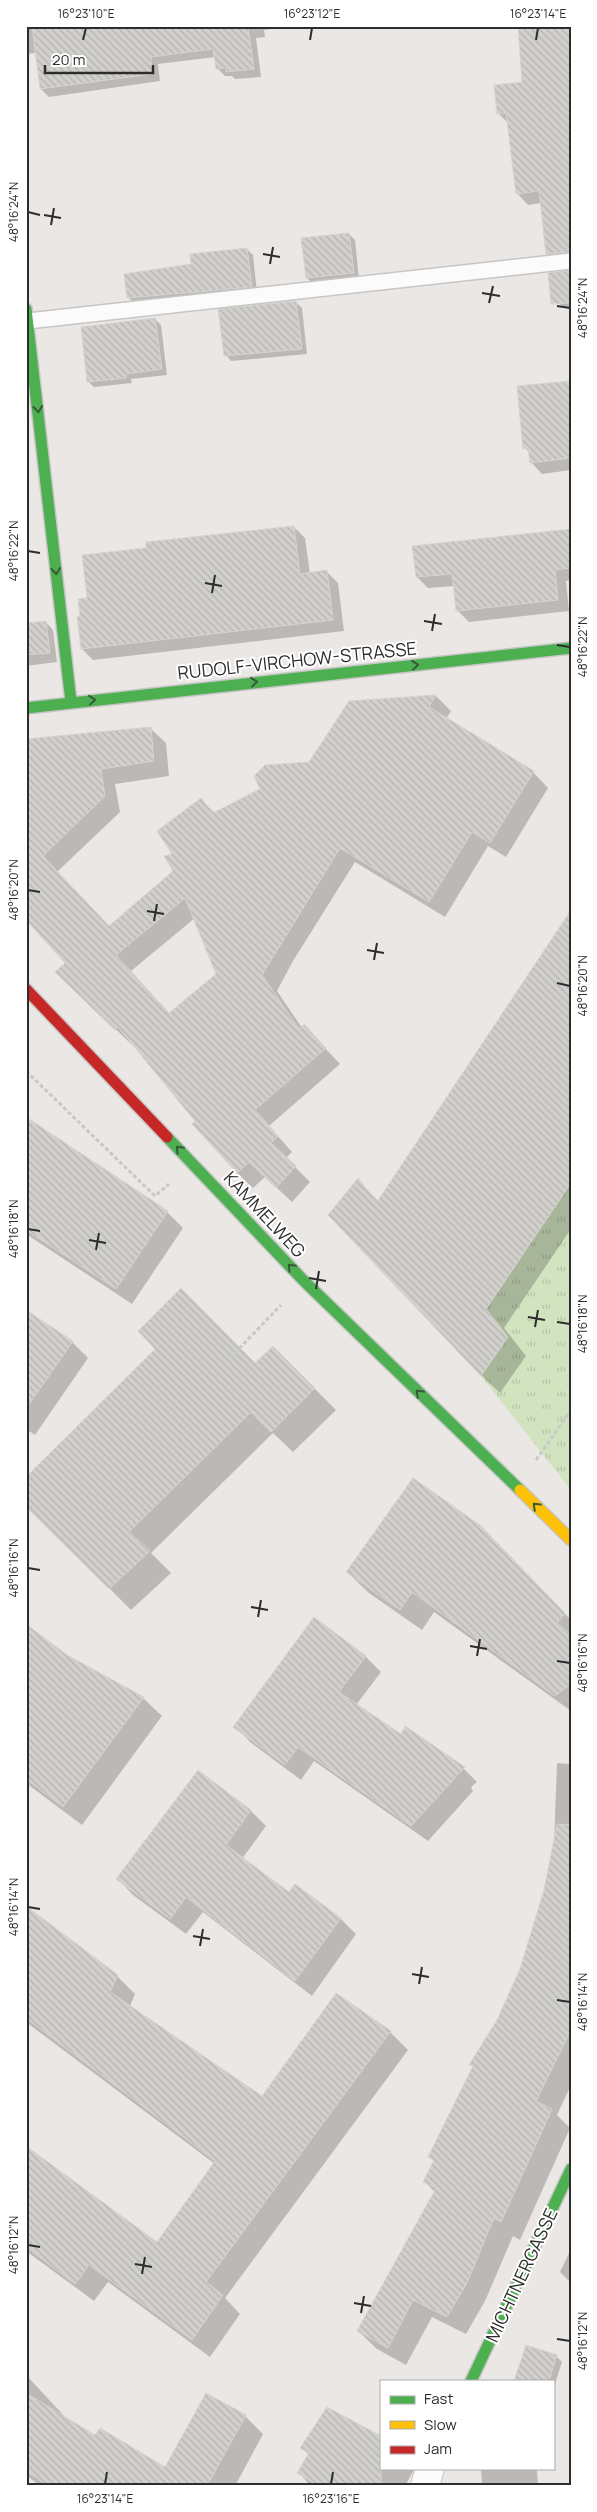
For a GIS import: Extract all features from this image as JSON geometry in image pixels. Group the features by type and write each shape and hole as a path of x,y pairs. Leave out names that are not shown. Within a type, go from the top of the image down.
{"street":[{"path":"27,315 71,702"},
{"name":"RUDOLF-VIRCHOW-STRASSE","path":"26,708 571,648"},
{"name":"KAMMELWEG","path":"26,989 304,1281 571,1540"},
{"name":"MICHTNERGASSE","path":"471,2380 571,2169"},
{"path":"425,2486 429,2470"}],"lane":[{"path":"27,315 571,261"}],"path":[{"path":"26,1072 155,1196 193,1164"},
{"path":"230,1358 304,1281"},
{"path":"517,1488 571,1410"}],"green space":[{"path":"571,1183 571,1490 481,1376 508,1337 486,1309"}],"building":[{"path":"32,26 248,26 254,69 226,72 226,68 216,69 213,49 151,57 152,74 40,89"},
{"path":"518,26 571,26 571,252 546,254 539,191 516,194 506,113 497,114 494,85 522,82"},
{"path":"349,233 354,273 306,278 301,238"},
{"path":"247,248 252,287 127,298 124,274 191,264 190,254"},
{"path":"571,270 571,303 551,304 548,273"},
{"path":"296,301 302,349 224,356 218,309"},
{"path":"155,318 162,369 126,374 126,378 87,382 81,327"},
{"path":"571,381 571,458 530,463 528,448 523,449 517,386"},
{"path":"294,526 300,574 327,570 333,620 81,649 77,617 80,616 78,599 87,598 82,555 146,548 146,542"},
{"path":"571,529 571,568 555,570 558,600 456,611 452,574 416,577 412,546"},
{"path":"46,621 50,653 26,655 26,623"},
{"path":"436,695 429,707 534,771 490,843 472,832 429,902 340,848 262,975 299,1029 304,1024 326,1048 255,1110 278,1136 271,1143 296,1166 276,1188 249,1162 237,1173 192,1124 195,1121 118,1027 115,1030 55,972 65,963 26,920 26,739 151,727 154,761 101,769 105,796 43,856 109,926 173,871 164,856 172,854 157,831 201,798 213,813 260,789 254,776 265,765 309,762 349,701","holes":["185,898 216,974 169,1013 116,955"]},
{"path":"571,910 571,1183 486,1309 508,1337 481,1376 328,1215 358,1178 377,1202"},
{"path":"26,1117 168,1211 116,1289 26,1230"},
{"path":"181,1288 255,1363 273,1346 315,1388 271,1432 251,1412 129,1532 150,1551 109,1589 26,1507 26,1477 155,1349 138,1331"},
{"path":"26,1310 73,1341 26,1409"},
{"path":"413,1478 480,1525 565,1613 557,1623 571,1634 571,1684 555,1696 412,1592 400,1610 346,1572"},
{"path":"314,1617 366,1656 339,1692 401,1734 405,1726 465,1767 411,1826 298,1747 285,1765 233,1727"},
{"path":"26,1624 67,1655 144,1697 63,1807 26,1779"},
{"path":"198,1770 251,1810 226,1845 289,1892 295,1884 341,1918 295,1981 186,1897 170,1919 116,1879"},
{"path":"557,1824 571,1825 571,2030 536,2101 552,2109 501,2222 494,2218 467,2283 447,2317 413,2300 388,2348 357,2331 436,2188 423,2182 434,2160 428,2157 473,2066 469,2065 497,2020 520,1969 544,1890"},
{"path":"26,1906 118,1975 110,1992 262,2096 336,1993 391,2031 206,2282 223,2295 192,2340 89,2265 75,2284 26,2247 26,2146 157,2242 215,2161 26,2018"},
{"path":"526,2345 557,2355 549,2380 514,2380"},
{"path":"26,2393 95,2435 100,2428 165,2467 206,2393 246,2415 207,2486 49,2486 26,2471"},
{"path":"327,2407 380,2435 381,2486 319,2486 297,2473 309,2453 300,2448"}],"traffic: fast":[{"path":"26,309 71,702"},
{"path":"26,708 571,648"},
{"path":"167,1137 304,1281 520,1490"},
{"path":"471,2380 571,2169"}],"traffic: slow":[{"path":"520,1490 571,1540"}],"traffic: jam":[{"path":"26,989 167,1137"}]}
